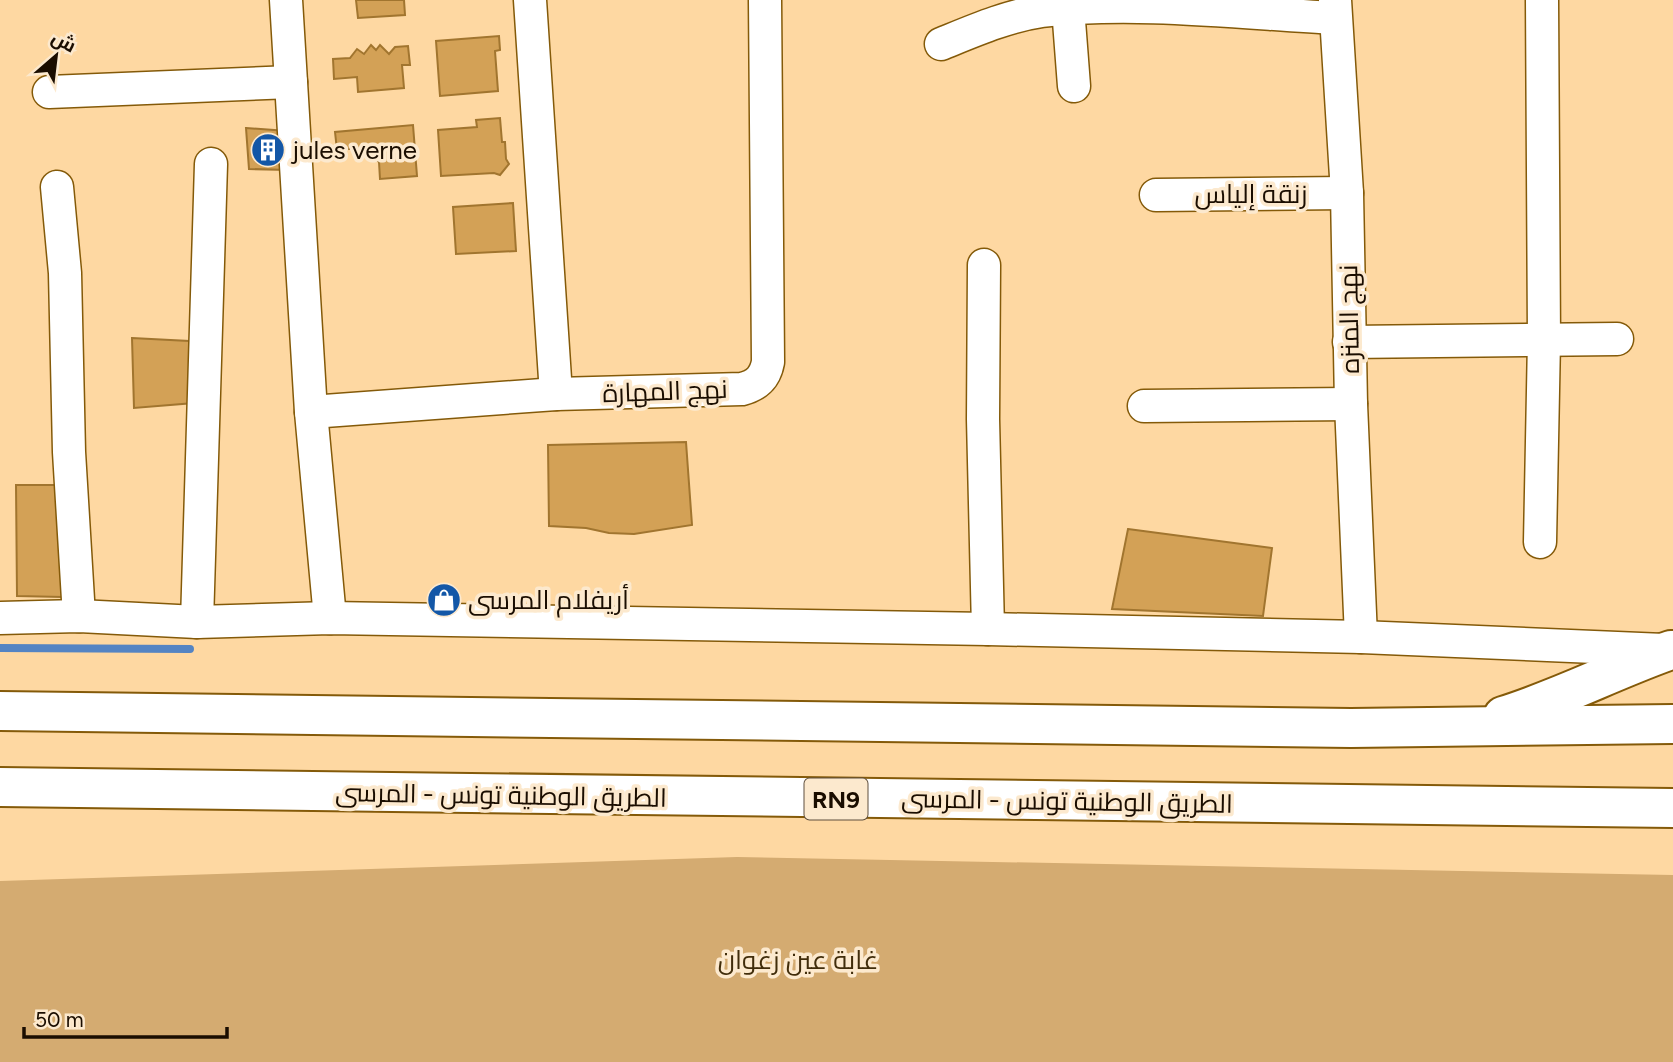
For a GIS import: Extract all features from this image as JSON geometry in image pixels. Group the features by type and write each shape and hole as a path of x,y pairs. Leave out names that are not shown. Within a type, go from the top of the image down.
{"highway":[{"path":"1350,729 1496,718 1547,701 1631,664 1672,650"},
{"path":"0,711 1350,729 1673,724"},
{"name":"الطريق الوطنية تونس - المرسى","path":"0,787 1673,808"}],"street":[{"path":"286,0 311,412 330,618"},
{"path":"530,0 556,394"},
{"name":"نهج المهارة","path":"311,412 556,394 742,389 756,385 766,372 768,362 765,0"},
{"path":"1540,542 1544,340 1542,0"},
{"path":"1068,8 1073,86"},
{"path":"941,44 987,26 1039,11 1068,8 1335,9"},
{"name":"نهج المنزه","path":"1335,9 1347,193 1351,404 1362,637"},
{"path":"49,92 291,82"},
{"path":"197,622 211,164"},
{"path":"57,187 65,273 69,452 79,616"},
{"name":"زنقة إلياس","path":"1156,195 1347,193"},
{"path":"984,265 983,419 988,629"},
{"path":"1349,342 1617,339"},
{"path":"1144,406 1351,404"},
{"path":"0,618 79,616 197,622 330,618 988,629 1362,637 1672,650"}],"green space":[{"name":"غابة عين زغوان","path":"737,857 1673,875 1673,1062 0,1062 0,881"}],"building":[{"path":"356,0 404,0 405,15 358,18"},
{"path":"499,36 500,50 495,51 498,91 440,96 436,41"},
{"path":"371,45 376,50 380,45 389,54 395,47 408,46 410,65 402,65 404,88 358,92 357,77 334,79 333,59 350,58 357,49 364,54"},
{"path":"500,118 502,142 505,142 509,164 500,175 494,173 441,176 438,130 477,127 476,120"},
{"path":"413,125 417,176 380,179 379,162 368,153 363,154 362,148 337,150 335,132"},
{"name":"jules verne","path":"246,128 287,131 289,170 249,169"},
{"path":"513,203 516,251 456,254 453,207"},
{"path":"132,338 189,341 194,403 134,408"},
{"path":"686,442 692,525 634,534 549,526 548,445"},
{"path":"16,485 60,485 62,597 17,596"},
{"path":"1128,529 1272,548 1263,616 1112,609"}],"waterway":[{"path":"0,648 190,649"}],"place":[{"name":"jules verne","path":"268,150"},
{"name":"أريفلام المرسى","path":"444,600"}]}
